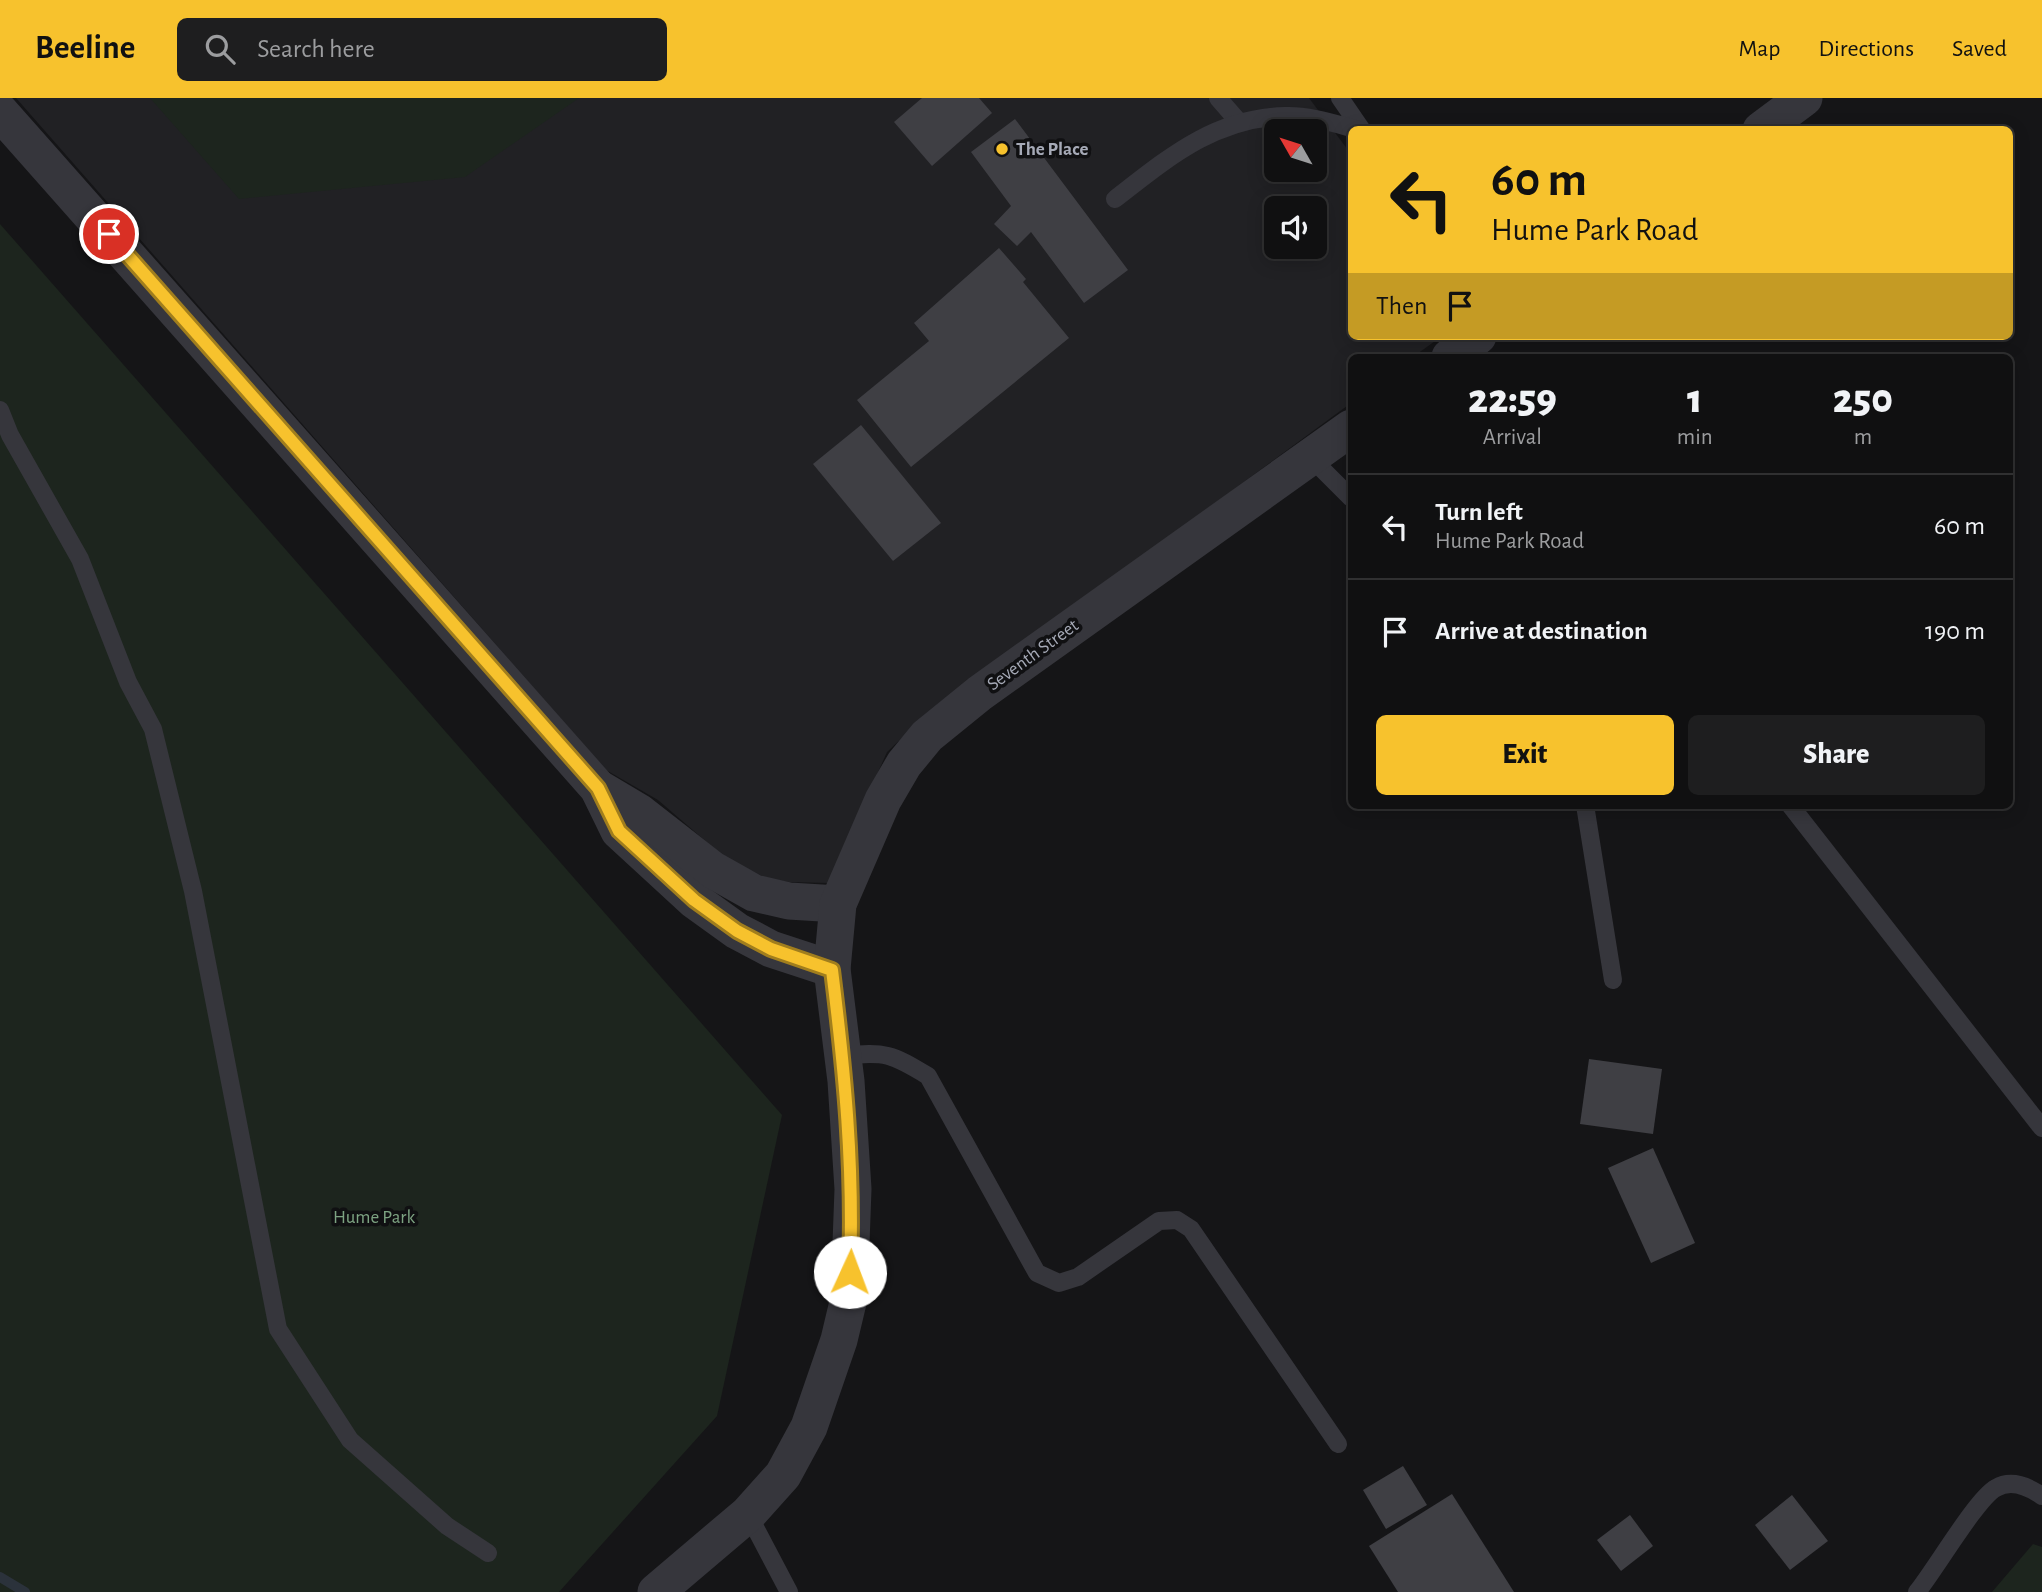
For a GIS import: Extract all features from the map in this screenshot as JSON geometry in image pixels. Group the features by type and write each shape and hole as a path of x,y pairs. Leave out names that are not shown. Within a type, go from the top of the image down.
{"street":[{"path":"1766,126 1804,98"},
{"path":"0,112 598,788 619,831 694,900 737,931 771,949 832,970"},
{"path":"1454,354 1473,340"},
{"name":"Seventh Street","path":"656,1592 748,1514 783,1475 809,1427 839,1340 849,1298 853,1189 843,1056 832,970 838,904 883,800 904,764 927,736 979,693 1348,430"},
{"path":"598,788 640,813 713,870 754,892 789,901 838,904"}],"lane":[{"path":"1219,98 1238,121"},
{"path":"1340,98 1358,126"},
{"path":"1115,199 1182,148 1238,121 1287,115 1348,128"},
{"path":"0,410 10,435 80,559 128,682 153,729 193,891 278,1329 351,1440 447,1526 488,1553"},
{"path":"1310,457 1348,495"},
{"path":"1586,809 1613,980"},
{"path":"1793,809 2042,1128"},
{"path":"843,1056 878,1052 904,1061 928,1076 1037,1273 1059,1283 1078,1277 1159,1221 1177,1220 1191,1230 1338,1444"},
{"path":"1917,1592 1979,1506 1996,1488 2015,1483 2042,1496"},
{"path":"748,1514 789,1592"}],"shaded area":[{"path":"16,98 1309,98 1325,119 1264,119 1264,182 1327,182 1327,122 1348,150 1348,340 1436,340 1417,354 1348,354 1348,405 919,722 887,752 829,883 789,882 766,878 724,857 658,800 606,770"}],"green space":[{"path":"150,98 579,98 465,177 239,199"},
{"name":"Hume Park","path":"0,224 782,1115 717,1416 559,1592 0,1592"},
{"path":"2033,1544 2042,1547 2042,1592 1992,1592"}],"building":[{"path":"922,98 979,98 992,113 932,166 894,122"},
{"path":"1015,119 1128,270 1084,303 1031,232 1017,246 994,224 1011,206 971,152"},
{"path":"999,248 1026,279 1023,282 1069,338 911,467 857,400 929,341 914,323"},
{"path":"861,425 941,523 893,561 813,464"},
{"path":"1589,1059 1662,1069 1653,1134 1580,1124"},
{"path":"1653,1148 1695,1243 1651,1263 1608,1168"},
{"path":"1403,1466 1427,1505 1386,1529 1363,1490"},
{"path":"1452,1494 1514,1592 1398,1592 1369,1546"},
{"path":"1792,1495 1828,1541 1790,1570 1755,1525"},
{"path":"1630,1515 1653,1546 1621,1571 1597,1540"}],"waterway":[{"path":"0,1577 25,1592"}],"place":[{"name":"The Place","path":"1002,149"}],"route":[{"path":"109,234 598,788 619,831 694,900 737,931 771,949 832,970 846,1081 853,1189 850,1272"}]}
